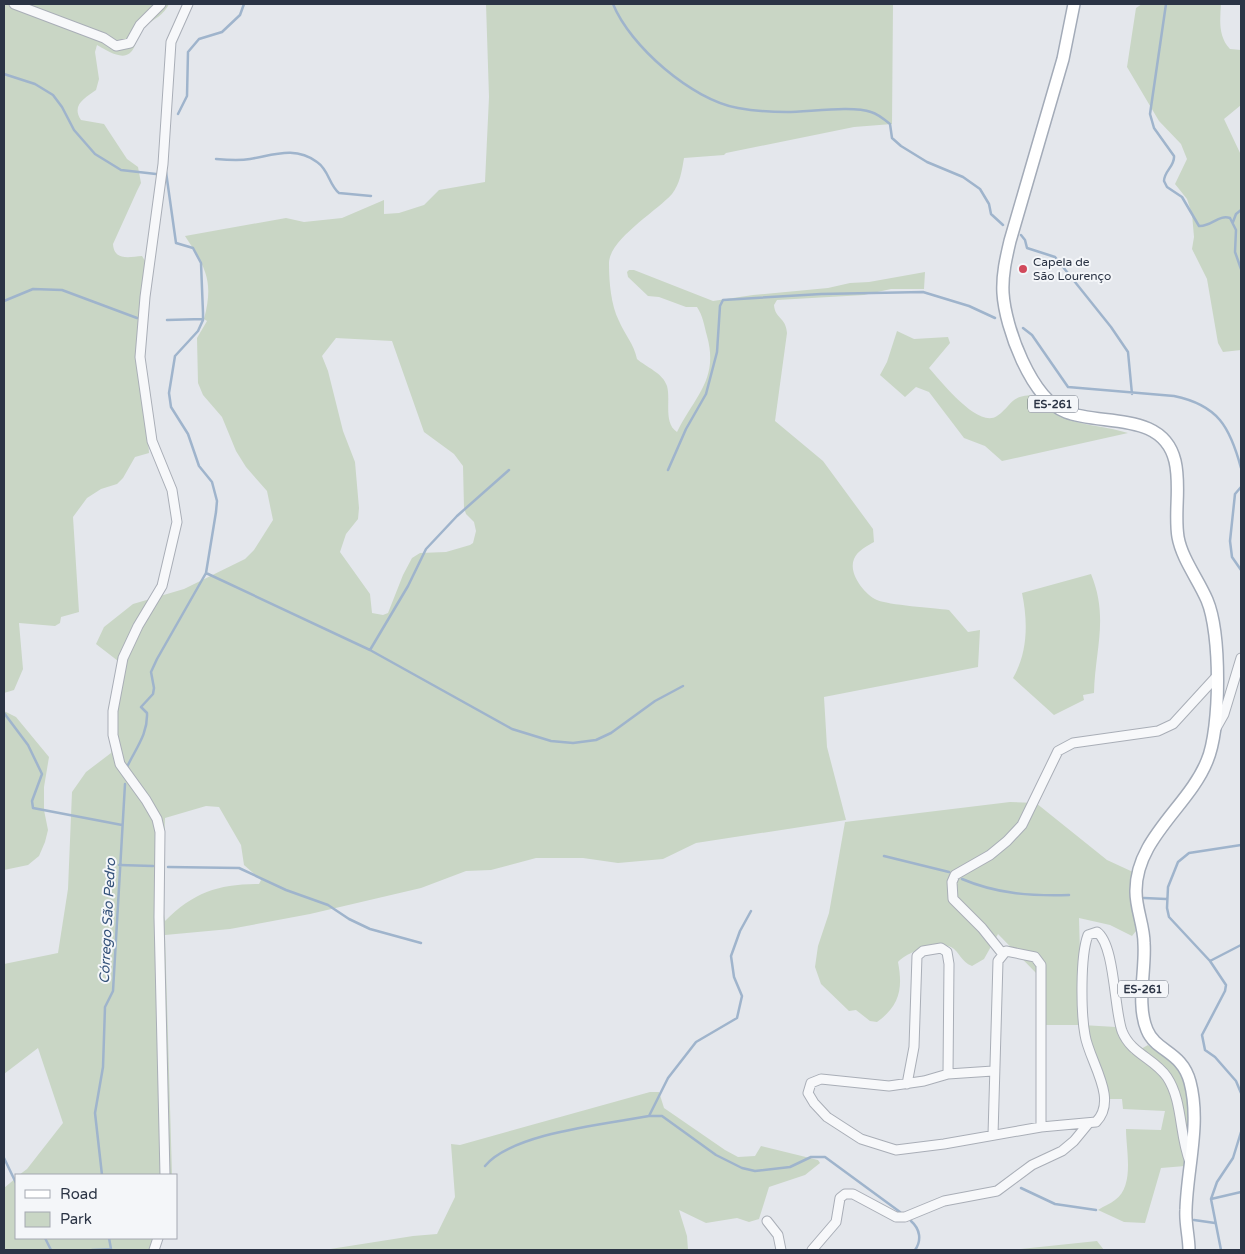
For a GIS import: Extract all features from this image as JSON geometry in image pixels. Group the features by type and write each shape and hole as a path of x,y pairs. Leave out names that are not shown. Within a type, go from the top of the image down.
{"main road":[{"name":"ES-261","path":"1074,4 1063,59 1005,263 1003,294 1006,312 1028,374 1037,388 1052,403 1065,412 1147,427 1167,444 1174,458 1177,474 1179,539 1213,617 1216,677 1214,732 1211,750 1197,781 1147,849 1138,877 1136,892 1144,940 1143,988 1145,1025 1153,1039 1179,1059 1189,1079 1193,1094 1191,1164 1186,1211 1188,1250"}],"street":[{"path":"14,4 104,38 116,46 130,42 140,25 162,4"},
{"path":"165,1174 159,917 160,832 157,819 146,800 120,764 114,742 113,711 123,658 138,626 162,586 178,522 172,490 152,441 140,357 145,297 163,164 166,104 170,78 170,42 188,4"},
{"path":"1214,732 1224,714 1241,658"},
{"path":"1002,953 982,928 953,899 952,882 955,876 990,855 1008,841 1022,825 1058,751 1073,743 1142,735 1158,731 1173,724 1216,677"},
{"path":"993,1071 948,1074 907,1084 889,1086 825,1079 816,1081 809,1088 810,1098 827,1118 861,1139 888,1148 905,1150 1041,1127 1096,1122 1102,1116 1105,1105 1104,1094 1084,1031 1083,968 1088,935 1094,932 1100,934 1103,939 1112,964 1122,1032 1130,1046 1167,1076 1174,1092 1191,1164"},
{"path":"907,1084 914,1047 918,956 923,951 941,948 947,952 949,964 948,1074"},
{"path":"992,1135 998,961 1002,953 1006,951 1035,956 1040,965 1041,1127"},
{"path":"812,1250 836,1222 840,1198 845,1194 853,1194 896,1217 905,1217 944,1201 997,1191 1032,1166 1062,1151 1074,1141 1088,1124"},
{"path":"767,1221 778,1235 781,1250"}],"green space":[{"path":"4,4 169,4 162,14 142,29 132,51 128,54 118,55 97,45 95,52 99,79 96,90 78,106 78,115 81,120 104,124 127,159 138,167 141,183 113,244 119,256 142,256 147,264 140,312 149,453 135,457 123,478 117,484 101,489 87,498 73,517 79,612 61,617 60,623 55,626 19,623 23,669 14,690 4,693"},
{"path":"486,4 893,4 892,124 854,127 726,153 724,155 684,158 679,181 672,194 634,226 616,245 609,264 609,278 616,315 634,349 637,359 665,381 668,392 670,423 677,432 708,376 710,351 701,314 697,307 686,307 659,297 648,296 628,277 627,272 629,270 634,270 713,301 828,288 925,272 924,289 891,289 864,295 777,300 774,305 775,310 785,324 787,333 775,421 823,461 873,529 874,542 862,549 854,559 853,570 862,588 872,597 883,602 949,610 968,632 980,630 978,667 824,697 827,747 846,820 696,843 663,859 618,863 583,858 536,858 491,870 466,871 421,888 310,914 230,929 165,935 172,1174 20,1174 27,1169 63,1123 38,1048 4,1074 4,964 58,953 68,889 72,792 86,772 111,753 118,661 96,644 104,627 133,604 184,589 245,559 254,550 273,520 267,491 246,467 236,451 222,417 203,395 198,383 197,338 207,321 204,319 207,306 208,284 203,266 185,236 286,218 304,222 342,218 384,200 384,214 399,213 424,205 439,190 485,182 489,97","holes":["336,338 392,341 424,432 454,454 463,466 464,508 466,514 474,522 476,531 473,543 470,545 446,552 420,553 412,558 388,613 383,615 372,613 370,594 340,552 346,534 358,519 359,508 355,462 343,431 328,371 322,356","206,806 219,807 241,845 244,865 261,880 259,884 219,888 208,892 186,903 165,921 162,901 165,818"]},
{"path":"1142,4 1221,4 1220,16 1223,39 1230,49 1241,50 1241,105 1224,119 1241,155 1241,350 1223,352 1218,343 1207,279 1192,249 1194,237 1192,214 1187,199 1175,184 1187,159 1181,144 1159,121 1127,67 1136,8"},
{"path":"897,331 914,339 948,337 950,343 929,368 960,402 980,416 989,418 997,416 1015,399 1033,395 1056,414 1067,419 1128,433 1002,461 985,446 964,438 929,392 916,387 905,397 880,375 887,362"},
{"path":"1091,574 1099,605 1100,619 1094,693 1083,695 1084,700 1054,715 1013,678 1022,658 1024,647 1026,626 1022,593"},
{"path":"4,711 16,717 49,757 44,787 44,810 48,830 45,842 39,856 28,865 4,870"},
{"path":"1010,802 1036,803 1107,860 1133,872 1130,892 1136,931 1132,936 1110,925 1079,918 1082,1025 1045,1025 1037,974 998,934 984,959 972,966 965,962 954,949 945,945 931,946 908,954 898,962 900,988 895,1003 885,1016 877,1022 870,1021 856,1010 849,1011 821,984 815,967 818,946 829,913 845,822"},
{"path":"1082,1025 1116,1027 1122,1041 1132,1054 1148,1045 1174,1065 1181,1073 1186,1084 1189,1095 1190,1119 1185,1166 1161,1168 1145,1223 1124,1222 1098,1210 1115,1200 1125,1186 1128,1167 1126,1129 1161,1130 1165,1111 1123,1109 1122,1099 1103,1099 1085,1051"},
{"path":"650,1092 659,1092 664,1108 738,1157 755,1156 761,1146 818,1160 820,1163 805,1175 769,1187 759,1219 749,1222 737,1218 706,1223 679,1210 687,1236 688,1250 324,1250 437,1234 455,1197 451,1144 460,1145"},
{"path":"15,1179 15,1239 156,1239 149,1250 4,1250 4,1188"},
{"path":"1097,1241 1104,1250 1011,1250"}],"waterway":[{"path":"178,114 187,96 188,52 199,39 222,32 240,15 244,4"},
{"path":"613,4 633,37 648,53 683,83 701,94 720,103 756,111 787,112 853,109 874,113 890,124 892,138 901,146 927,162 963,177 980,189 989,204 991,214 1003,225"},
{"path":"1166,4 1150,114 1154,128 1174,156 1173,163 1164,177 1164,181 1167,187 1182,197 1199,226 1207,225 1222,218 1230,218 1236,230 1235,252 1241,269"},
{"name":"Córrego São Pedro","path":"4,74 35,84 53,95 62,107 74,130 95,154 121,170 156,174"},
{"path":"216,159 242,160 284,153 301,154 321,165 339,193 371,196"},
{"name":"Córrego São Pedro","path":"127,767 146,728 147,713 141,707 153,694 154,688 151,672 206,573 217,501 212,482 199,466 188,434 171,407 169,393 175,356 198,331 203,320 203,313 201,263 193,248 176,243 166,172"},
{"path":"1233,222 1236,214 1241,210"},
{"path":"1021,235 1025,240 1027,248 1055,257 1111,327 1128,352 1132,394"},
{"path":"4,301 33,289 62,290 137,318"},
{"path":"668,470 686,429 706,394 717,352 720,306 723,300 821,294 923,292 969,306 995,318"},
{"path":"167,320 203,319"},
{"path":"1023,328 1032,335 1068,387 1174,396 1201,405 1212,412 1227,430 1241,468"},
{"path":"370,650 408,586 426,549 457,516 509,470"},
{"path":"1241,487 1235,494 1230,541 1232,557 1241,570"},
{"path":"206,573 370,650 512,729 551,741 573,743 596,740 611,733 655,701 683,686"},
{"path":"4,713 28,745 42,774 32,801 33,808 122,825"},
{"name":"Córrego São Pedro","path":"102,1174 95,1113 103,1067 105,1007 113,991 125,784"},
{"path":"1241,845 1189,853 1178,862 1168,887 1167,908 1169,917 1210,961 1226,985 1225,991 1202,1035 1205,1050 1215,1057 1236,1081 1241,1093"},
{"path":"884,856 949,872"},
{"path":"119,865 153,866"},
{"path":"168,867 239,868 286,890 328,905 349,919 370,929 421,943"},
{"path":"962,879 988,888 1014,893 1069,895"},
{"path":"1144,898 1166,899"},
{"path":"649,1116 668,1078 696,1042 737,1018 742,996 734,977 731,956 740,931 751,911"},
{"path":"1210,961 1241,945"},
{"path":"485,1166 498,1155 516,1145 538,1138 586,1127 649,1116 662,1116 716,1155 742,1168 755,1171 790,1167 811,1157 825,1157 900,1212"},
{"path":"1221,1250 1211,1199 1217,1182 1233,1158 1241,1132"},
{"path":"4,1158 15,1181"},
{"path":"1021,1188 1055,1204 1096,1210"},
{"path":"1211,1199 1241,1192"},
{"path":"1194,1220 1215,1223"},
{"path":"911,1221 919,1235 919,1242 915,1250"},
{"path":"46,1239 51,1250"},
{"name":"Córrego São Pedro","path":"109,1239 111,1249"},
{"path":"92,1250 111,1249"}],"place":[{"name":"Capela de São Lourenço","path":"1023,269"}]}
